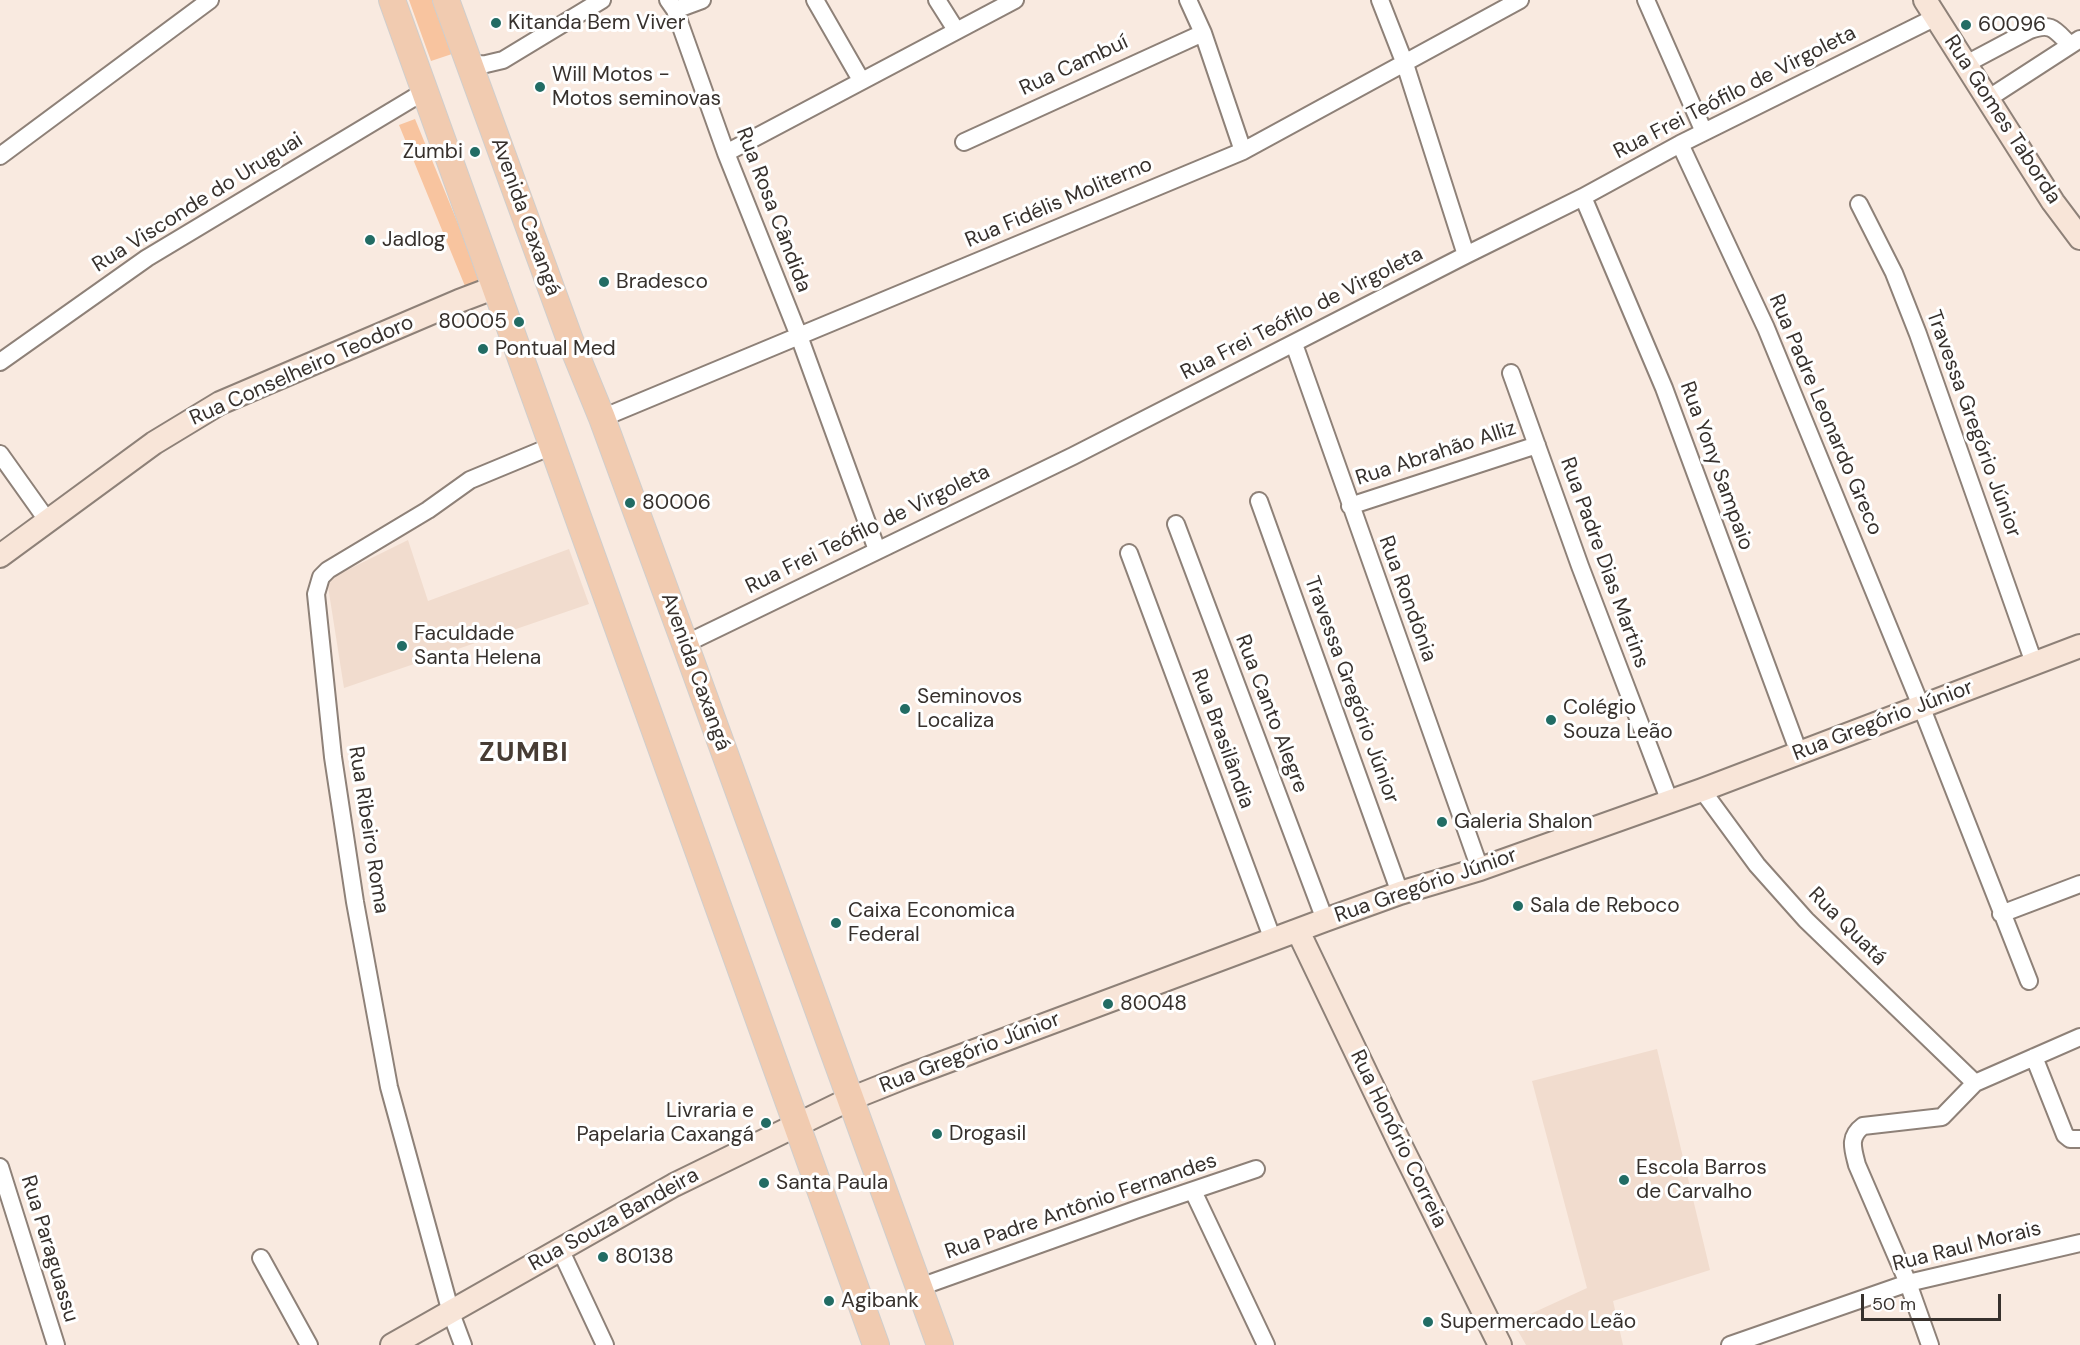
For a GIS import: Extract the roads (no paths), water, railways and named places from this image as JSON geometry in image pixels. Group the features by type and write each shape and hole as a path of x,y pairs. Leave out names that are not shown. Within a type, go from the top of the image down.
{"main road":[{"path":"392,0 876,1345"},
{"name":"Avenida Caxangá","path":"447,0 570,340 602,418 685,644 845,1101 920,1287 940,1345"},
{"name":"Rua Gomes Taborda","path":"1930,8 2053,202 2080,238"},
{"name":"Rua Conselheiro Teodoro","path":"0,556 154,443 220,403 496,287"},
{"name":"Rua Gregório Júnior","path":"845,1101 916,1072 1325,920 1400,893 1480,869 1670,802 2080,646"},
{"name":"Rua Honório Correia","path":"1298,931 1500,1345"},
{"name":"Rua Souza Bandeira","path":"392,1345 674,1185 845,1101"}],"street":[{"path":"0,156 210,0"},
{"path":"470,65 503,60 602,0"},
{"path":"672,5 702,0"},
{"path":"815,0 861,80"},
{"path":"937,0 956,30"},
{"path":"726,153 1015,0"},
{"path":"1188,0 1203,33 1243,151"},
{"path":"1380,0 1405,64 1466,255"},
{"name":"Rua Fidélis Moliterno","path":"602,418 1243,151 1520,0"},
{"path":"1646,0 1704,132"},
{"name":"Rua Rosa Cândida","path":"672,5 726,153 799,336 877,550"},
{"name":"Rua Frei Teófilo de Virgoleta","path":"685,644 1073,456 1584,197 1930,8"},
{"path":"1966,64 2041,26 2049,26 2075,42 1989,98"},
{"name":"Rua Cambuí","path":"964,142 1203,33"},
{"name":"Rua Visconde do Uruguai","path":"0,362 147,258 425,91"},
{"name":"Rua Padre Leonardo Greco","path":"1680,144 1766,328 1921,706 2029,981"},
{"name":"Rua Yony Sampaio","path":"1584,197 1664,388 1799,753"},
{"name":"Travessa Gregório Júnior","path":"1859,204 1894,273 1918,334 2034,663"},
{"name":"Rua Rondônia","path":"1294,344 1480,869"},
{"name":"Rua Padre Dias Martins","path":"1510,374 1670,802"},
{"name":"Rua Abrahão Alliz","path":"1350,506 1536,445"},
{"name":"Rua Ribeiro Roma","path":"464,1345 451,1313 389,1087 333,757 316,594 321,577 328,570 419,516 470,480 552,446"},
{"path":"0,454 47,520"},
{"name":"Travessa Gregório Júnior","path":"1259,501 1400,893"},
{"name":"Rua Canto Alegre","path":"1176,524 1325,920"},
{"name":"Rua Brasilândia","path":"1129,553 1274,940"},
{"name":"Rua Quatá","path":"1702,790 1757,866 1806,920 1974,1083"},
{"path":"2001,914 2080,885"},
{"path":"1930,1345 1908,1283 1857,1165 1852,1139 1857,1130 1863,1126 1942,1117 1974,1083 2080,1037"},
{"path":"2034,1057 2060,1127 2065,1135 2080,1139"},
{"name":"Rua Paraguassu","path":"0,1167 56,1345"},
{"name":"Rua Padre Antônio Fernandes","path":"920,1287 1256,1169"},
{"path":"1193,1191 1266,1345"},
{"name":"Rua Raul Morais","path":"1730,1345 1908,1283 2080,1243"},
{"path":"560,1249 605,1345"},
{"path":"261,1258 309,1345"}],"place":[{"name":"Kitanda Bem Viver","path":"496,23"},
{"name":"60096","path":"1966,25"},
{"name":"Will Motos - Motos seminovas","path":"540,87"},
{"name":"Zumbi","path":"475,152"},
{"name":"Jadlog","path":"370,240"},
{"name":"Bradesco","path":"604,282"},
{"name":"80005","path":"519,322"},
{"name":"Pontual Med","path":"483,349"},
{"name":"80006","path":"630,503"},
{"name":"Faculdade Santa Helena","path":"402,646"},
{"name":"Seminovos Localiza","path":"905,709"},
{"name":"Colégio Souza Leão","path":"1551,720"},
{"name":"Galeria Shalon","path":"1442,822"},
{"name":"Sala de Reboco","path":"1518,906"},
{"name":"Caixa Economica Federal","path":"836,923"},
{"name":"80048","path":"1108,1004"},
{"name":"Livraria e Papelaria Caxangá","path":"766,1123"},
{"name":"Drogasil","path":"937,1134"},
{"name":"Escola Barros de Carvalho","path":"1624,1180"},
{"name":"Santa Paula","path":"764,1183"},
{"name":"80138","path":"603,1257"},
{"name":"Agibank","path":"829,1301"},
{"name":"Supermercado Leão","path":"1428,1322"}],"district":[{"name":"ZUMBI","path":"524,754"}]}
